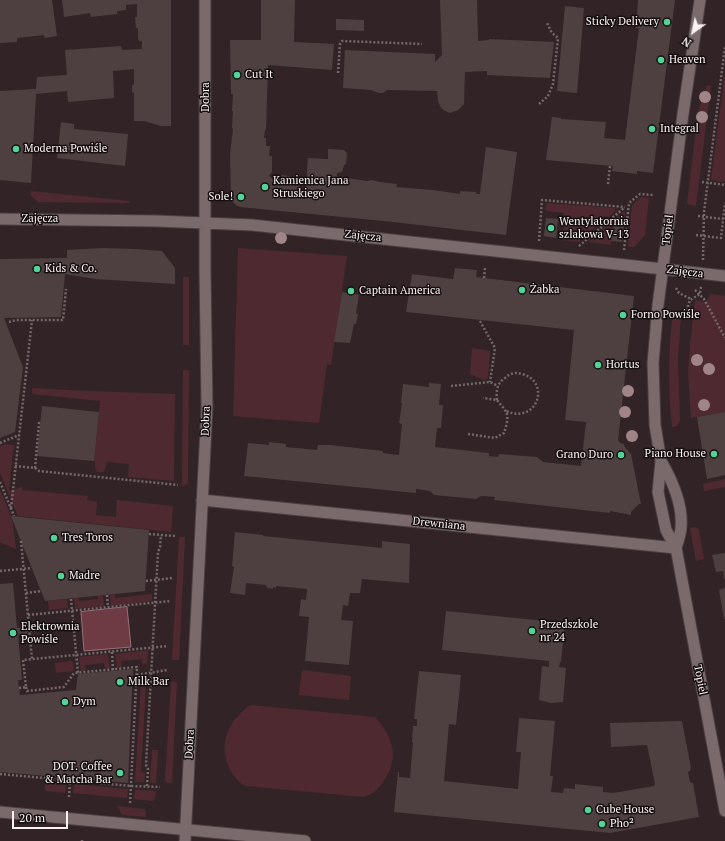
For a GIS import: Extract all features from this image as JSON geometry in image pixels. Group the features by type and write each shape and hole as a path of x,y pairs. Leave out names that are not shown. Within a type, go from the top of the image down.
{"street":[{"name":"Dobra","path":"185,841 207,408 205,0"},
{"name":"Topiel","path":"676,548 681,528 681,520 675,486 662,461 655,424 653,370 655,332 663,269 683,114 700,0"},
{"name":"Zajęcza","path":"0,219 85,219 267,226 725,276"},
{"name":"Topiel","path":"662,461 658,492 666,530 676,548 725,811"},
{"name":"Drewniana","path":"202,500 676,548"},
{"path":"0,812 305,841"}],"path":[{"path":"539,104 548,96 553,84 558,38 552,34 548,23"},
{"path":"338,72 340,44 342,41 422,44"},
{"path":"703,264 704,217 725,47"},
{"path":"608,184 610,166"},
{"path":"702,182 725,185"},
{"path":"578,246 640,194 652,195"},
{"path":"539,242 542,200 625,207"},
{"path":"624,250 629,203"},
{"path":"696,235 721,238 725,203"},
{"path":"698,216 723,219"},
{"path":"484,278 485,267"},
{"path":"700,294 701,286"},
{"path":"9,322 16,320 63,320 66,289"},
{"path":"695,290 704,299 725,338"},
{"path":"687,312 691,299 700,294"},
{"path":"11,508 32,320"},
{"path":"480,321 495,348 490,382"},
{"path":"519,373 526,375 535,383 538,390 536,403 526,413 520,415 512,414 506,411 497,400 496,393 498,386 501,380 506,376 519,373"},
{"path":"451,386 490,382 498,386"},
{"path":"483,398 497,400"},
{"path":"468,434 495,438 504,433 508,420 506,411"},
{"path":"34,468 39,423 41,423"},
{"path":"0,443 18,435"},
{"path":"15,466 34,468 39,471 178,485"},
{"path":"0,482 14,516"},
{"path":"149,534 175,536"},
{"path":"146,786 155,602 161,535"},
{"path":"21,541 28,615 28,631 32,659"},
{"path":"0,572 32,568"},
{"path":"146,581 172,578"},
{"path":"26,593 41,591"},
{"path":"107,595 108,607"},
{"path":"70,599 78,673"},
{"path":"28,615 171,601"},
{"path":"28,631 74,626"},
{"path":"130,803 137,667 74,673 64,687 27,691 23,660 168,646"},
{"path":"112,652 113,670"},
{"path":"137,675 167,670"},
{"path":"19,688 26,687"},
{"path":"0,774 131,786 160,786"},
{"path":"69,798 70,780"}],"shaded area":[{"path":"725,72 725,182 711,180"},
{"path":"707,85 711,86 696,206 687,204 698,112"},
{"path":"31,191 129,201 129,203 38,202 30,195"},
{"path":"641,197 649,198 645,235 634,247 629,247 632,205"},
{"path":"547,203 615,208 615,211 608,217 605,216 597,223 598,225 579,242 562,240 565,221 564,213 547,211 545,209"},
{"path":"623,212 625,213 624,226 613,225 611,245 589,241 594,237 596,238 604,231 602,229"},
{"path":"238,248 347,256 331,365 327,364 319,423 233,416"},
{"path":"183,277 189,277 189,345 183,345"},
{"path":"711,294 725,296 725,412 691,418 688,373 695,300 707,302"},
{"path":"673,312 677,312 681,316 678,358 680,420 677,426 672,427 669,370"},
{"path":"472,348 490,351 488,378 484,380 470,374"},
{"path":"183,370 189,370 188,483 182,487"},
{"path":"32,388 175,394 174,481 128,477 129,464 107,462 104,472 97,472 94,461 100,401 32,394"},
{"path":"6,444 14,445 9,491 22,487 22,490 88,496 87,500 97,502 96,515 116,517 117,500 173,506 171,532 18,516 0,473 0,446"},
{"path":"725,479 725,487 704,491 703,484"},
{"path":"0,489 12,518 16,549 0,542"},
{"path":"696,527 699,530 704,559 696,561 690,528"},
{"path":"179,537 185,537 179,660 172,660"},
{"path":"115,594 115,598 152,594 152,601 111,606 110,595"},
{"path":"103,595 104,606 75,609 74,598 78,598 79,601 98,599 98,596"},
{"path":"67,599 68,608 49,610 48,601"},
{"path":"127,607 131,647 84,651 81,612"},
{"path":"148,650 147,663 142,665 142,659 121,661 122,667 117,668 115,654"},
{"path":"108,654 110,668 105,669 104,663 85,665 86,670 81,671 79,657"},
{"path":"73,661 74,671 56,673 55,663"},
{"path":"302,670 351,676 349,700 299,695"},
{"path":"171,682 177,682 172,783 168,783 165,781"},
{"path":"146,683 141,772 145,773 144,782 135,782 141,684"},
{"path":"251,705 375,717 386,731 392,746 393,754 390,771 378,788 371,794 364,797 246,786 241,784 228,766 225,743 229,728 245,709"},
{"path":"152,750 158,750 156,783 150,782"},
{"path":"45,782 66,784 65,793 45,791"},
{"path":"74,784 128,789 127,798 73,793"},
{"path":"135,790 156,791 155,798 153,801 134,799"},
{"path":"117,806 144,809 146,812 146,817 122,815"}],"building":[{"path":"0,0 52,0 57,36 45,38 44,35 17,38 17,42 0,43"},
{"path":"62,0 171,0 171,126 161,126 144,121 134,121 134,93 132,92 132,86 134,84 134,69 113,71 114,98 68,102 67,91 36,94 31,183 0,180 0,91 36,89 37,77 67,75 65,50 121,46 122,50 142,49 142,41 139,41 138,28 136,28 135,17 137,17 137,4 126,5 126,10 117,11 117,14 91,17 90,13 64,17"},
{"path":"261,0 295,0 294,42 334,44 332,70 268,65 266,130 264,138 266,138 266,146 270,146 269,156 272,156 272,172 269,176 274,180 280,179 281,175 290,176 291,180 298,181 300,183 299,192 301,195 305,196 308,158 328,159 328,149 344,150 347,153 346,164 344,165 342,172 337,173 336,182 338,182 340,177 397,184 396,187 460,194 460,191 476,192 476,194 480,194 486,147 517,152 506,235 240,207 236,205 231,200 230,154 233,129 233,94 231,94 230,40 261,40"},
{"path":"440,0 477,0 478,41 489,39 554,42 550,78 487,75 487,71 465,72 464,104 458,110 450,113 443,110 440,106 437,91 387,90 383,93 379,93 371,90 343,88 345,50 435,54 435,62 442,55"},
{"path":"638,0 675,0 653,173 637,171 637,174 612,171 613,166 546,160 552,117 606,122 604,138 625,140 639,28 636,28"},
{"path":"565,6 584,8 577,93 557,91"},
{"path":"336,19 364,20 364,31 336,30"},
{"path":"61,122 74,124 74,129 128,134 125,166 57,158"},
{"name":"Wentylatornia szlakowa V-13","path":"546,218 558,219 556,238 544,236"},
{"name":"Wentylatornia szlakowa V-13","path":"613,225 624,226 622,242 611,241"},
{"path":"103,248 162,251 175,268 175,284 95,279 65,274 61,317 4,318 23,367 15,432 0,438 0,259 67,258 67,250"},
{"path":"455,268 477,270 476,277 634,296 618,440 620,443 624,444 631,454 641,504 639,504 631,512 631,515 610,511 610,513 494,500 495,497 481,496 476,499 434,495 430,491 416,489 416,493 244,476 248,443 269,445 269,442 286,444 286,447 317,450 318,445 330,445 383,451 383,453 399,455 402,424 399,423 403,384 429,387 429,383 441,384 439,405 443,405 441,428 437,428 435,447 489,453 489,456 498,457 499,454 537,457 543,462 581,466 586,422 565,420 574,330 406,312 412,274 453,279"},
{"path":"342,292 359,295 356,314 358,314 350,343 334,342"},
{"path":"42,406 99,412 94,461 37,456"},
{"name":"Piano House","path":"725,412 725,475 707,479 697,417"},
{"path":"11,516 149,530 145,591 45,601"},
{"path":"235,532 382,548 382,541 410,544 409,583 362,579 360,593 350,593 348,606 343,605 341,620 353,621 349,665 305,661 309,617 299,616 301,599 306,600 307,589 276,586 276,588 273,587 273,589 267,588 266,585 246,583 245,595 230,593 234,567 232,566"},
{"path":"725,553 724,579 723,571 716,572 712,555"},
{"path":"13,583 17,628 26,627 27,634 18,635 22,680 18,680 20,695 76,690 78,674 133,669 128,783 0,772 0,584"},
{"path":"725,588 725,619 724,619 719,590"},
{"path":"446,611 565,623 561,662 559,667 566,668 563,702 551,703 539,700 542,666 549,667 549,661 442,650"},
{"path":"419,671 461,675 456,725 449,724 444,781 518,789 521,752 516,752 519,718 555,721 550,776 553,776 551,792 563,793 564,788 575,789 575,784 603,787 603,792 613,793 654,786 655,784 647,745 611,747 610,723 682,721 691,768 688,772 690,782 693,783 699,817 610,833 394,812 398,772 399,777 410,778 413,726 417,726 417,719 414,719"}],"place":[{"name":"Sticky Delivery","path":"667,22"},
{"name":"Heaven","path":"661,60"},
{"name":"Cut It","path":"237,75"},
{"name":"Integral","path":"652,129"},
{"name":"Moderna Powiśle","path":"16,149"},
{"name":"Kamienica Jana Struskiego","path":"265,187"},
{"name":"Sole!","path":"241,197"},
{"name":"Wentylatornia szlakowa V-13","path":"551,228"},
{"name":"Kids & Co.","path":"37,269"},
{"name":"Żabka","path":"522,290"},
{"name":"Captain America","path":"351,291"},
{"name":"Forno Powiśle","path":"623,315"},
{"name":"Hortus","path":"598,365"},
{"name":"Piano House","path":"714,454"},
{"name":"Grano Duro","path":"621,455"},
{"name":"Tres Toros","path":"54,538"},
{"name":"Madre","path":"61,576"},
{"name":"Przedszkole nr 24","path":"532,631"},
{"name":"Elektrownia Powiśle","path":"13,633"},
{"name":"Milk Bar","path":"120,682"},
{"name":"Dym","path":"65,702"},
{"name":"DOT. Coffee & Matcha Bar","path":"120,773"},
{"name":"Cube House","path":"588,810"},
{"name":"Pho²","path":"602,824"}]}
